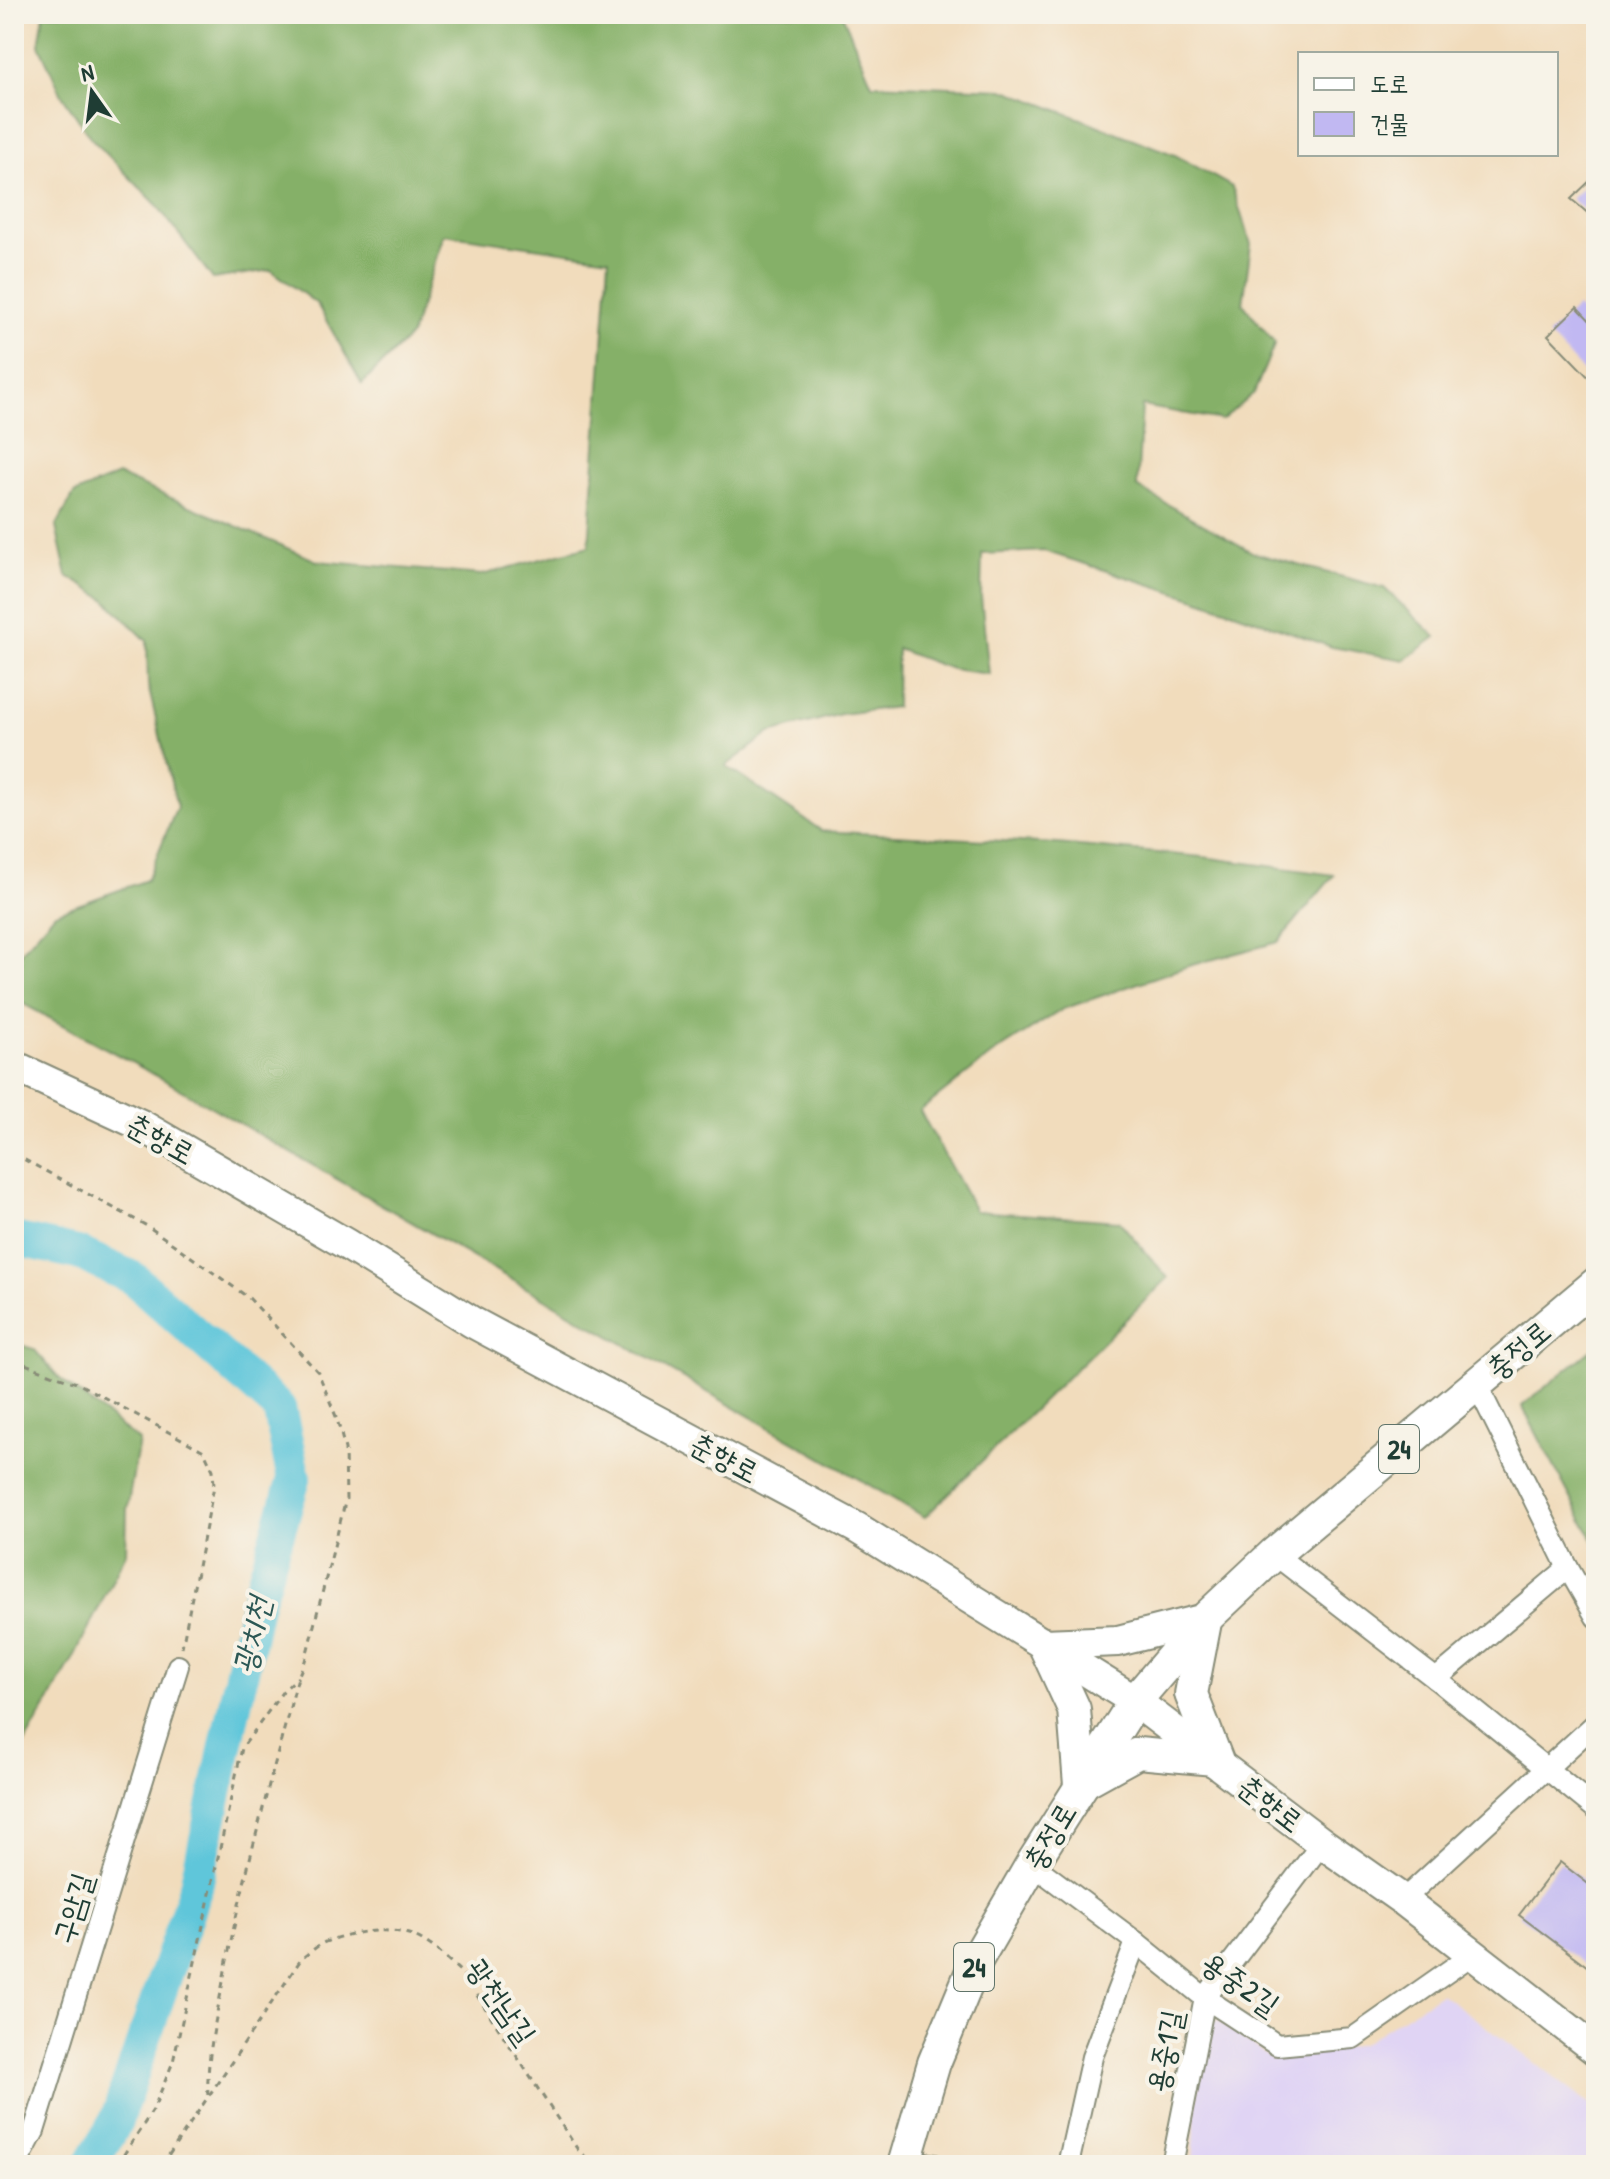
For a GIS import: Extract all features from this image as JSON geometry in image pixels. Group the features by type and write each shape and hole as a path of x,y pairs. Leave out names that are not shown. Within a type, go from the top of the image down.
{"main road":[{"name":"충정로","path":"915,2163 934,2063 977,1959 1080,1785 1135,1701 1205,1619 1274,1554 1596,1284"},
{"path":"1205,1619 1191,1694 1217,1761"},
{"path":"1044,1644 1074,1709 1080,1785"}],"street":[{"name":"춘향로","path":"14,1066 141,1125 346,1244 472,1322 857,1528 1135,1701 1322,1843 1591,2038"},
{"name":"충정로","path":"1476,1383 1568,1568 1596,1617"},
{"path":"1274,1554 1436,1679 1596,1809"},
{"path":"1436,1679 1568,1568"},
{"path":"1044,1644 1118,1641 1205,1619"},
{"name":"구암길","path":"16,2165 34,2131 178,1666"},
{"path":"1403,1900 1543,1768 1596,1723"},
{"path":"1080,1785 1138,1753 1217,1761"},
{"name":"용중1길","path":"1172,2165 1205,1998 1322,1843"},
{"name":"용중2길","path":"1032,1864 1205,1998 1277,2045 1353,2038 1473,1954"},
{"name":"용중1길","path":"1068,2165 1092,2057 1136,1942"}],"path":[{"path":"14,1154 149,1227 249,1298 318,1372 345,1449 346,1499 237,1909 207,2077 208,2098"},
{"path":"14,1360 79,1384 204,1451 213,1470 214,1486 178,1666"},
{"path":"117,2165 153,2110 173,2062 242,1748 283,1691 298,1677"},
{"name":"광천남길","path":"162,2165 302,1958 325,1942 344,1936 390,1931 413,1935 441,1952 463,1974 578,2150 594,2165"}],"shaded area":[{"path":"1441,1993 1596,2109 1596,2165 1193,2165 1196,2104 1209,2021 1220,2021 1272,2060 1362,2044"}],"green space":[{"path":"44,14 842,14 872,84 1003,89 1175,155 1232,187 1251,244 1243,304 1275,343 1254,393 1222,420 1142,406 1137,487 1254,553 1384,588 1436,637 1405,660 1332,647 1206,602 1044,551 982,554 981,597 989,674 951,669 897,649 896,707 841,714 770,733 726,766 822,831 1057,844 1203,857 1334,875 1278,942 1188,966 1063,1009 991,1055 920,1111 975,1211 1119,1221 1168,1278 925,1517 159,1077 14,999 14,960 55,913 147,880 177,807 148,685 147,641 105,599 67,576 56,527 74,494 118,475 317,561 482,575 589,546 609,258 444,234 411,335 362,384 317,304 271,270 213,279 156,204 91,138 62,95 39,45"},
{"path":"14,1343 34,1349 60,1379 139,1441 127,1509 126,1553 72,1661 14,1762"},
{"path":"1596,1346 1596,1545 1522,1406"}],"building":[{"path":"1596,175 1596,220 1571,199"},
{"path":"1577,307 1596,327 1596,385 1548,335"},
{"path":"1560,1862 1596,1890 1596,1973 1519,1915"}],"waterway":[{"name":"광치천","path":"14,1239 78,1253 133,1278 279,1408 294,1479 256,1606 196,1886 116,2121 90,2165"}]}
